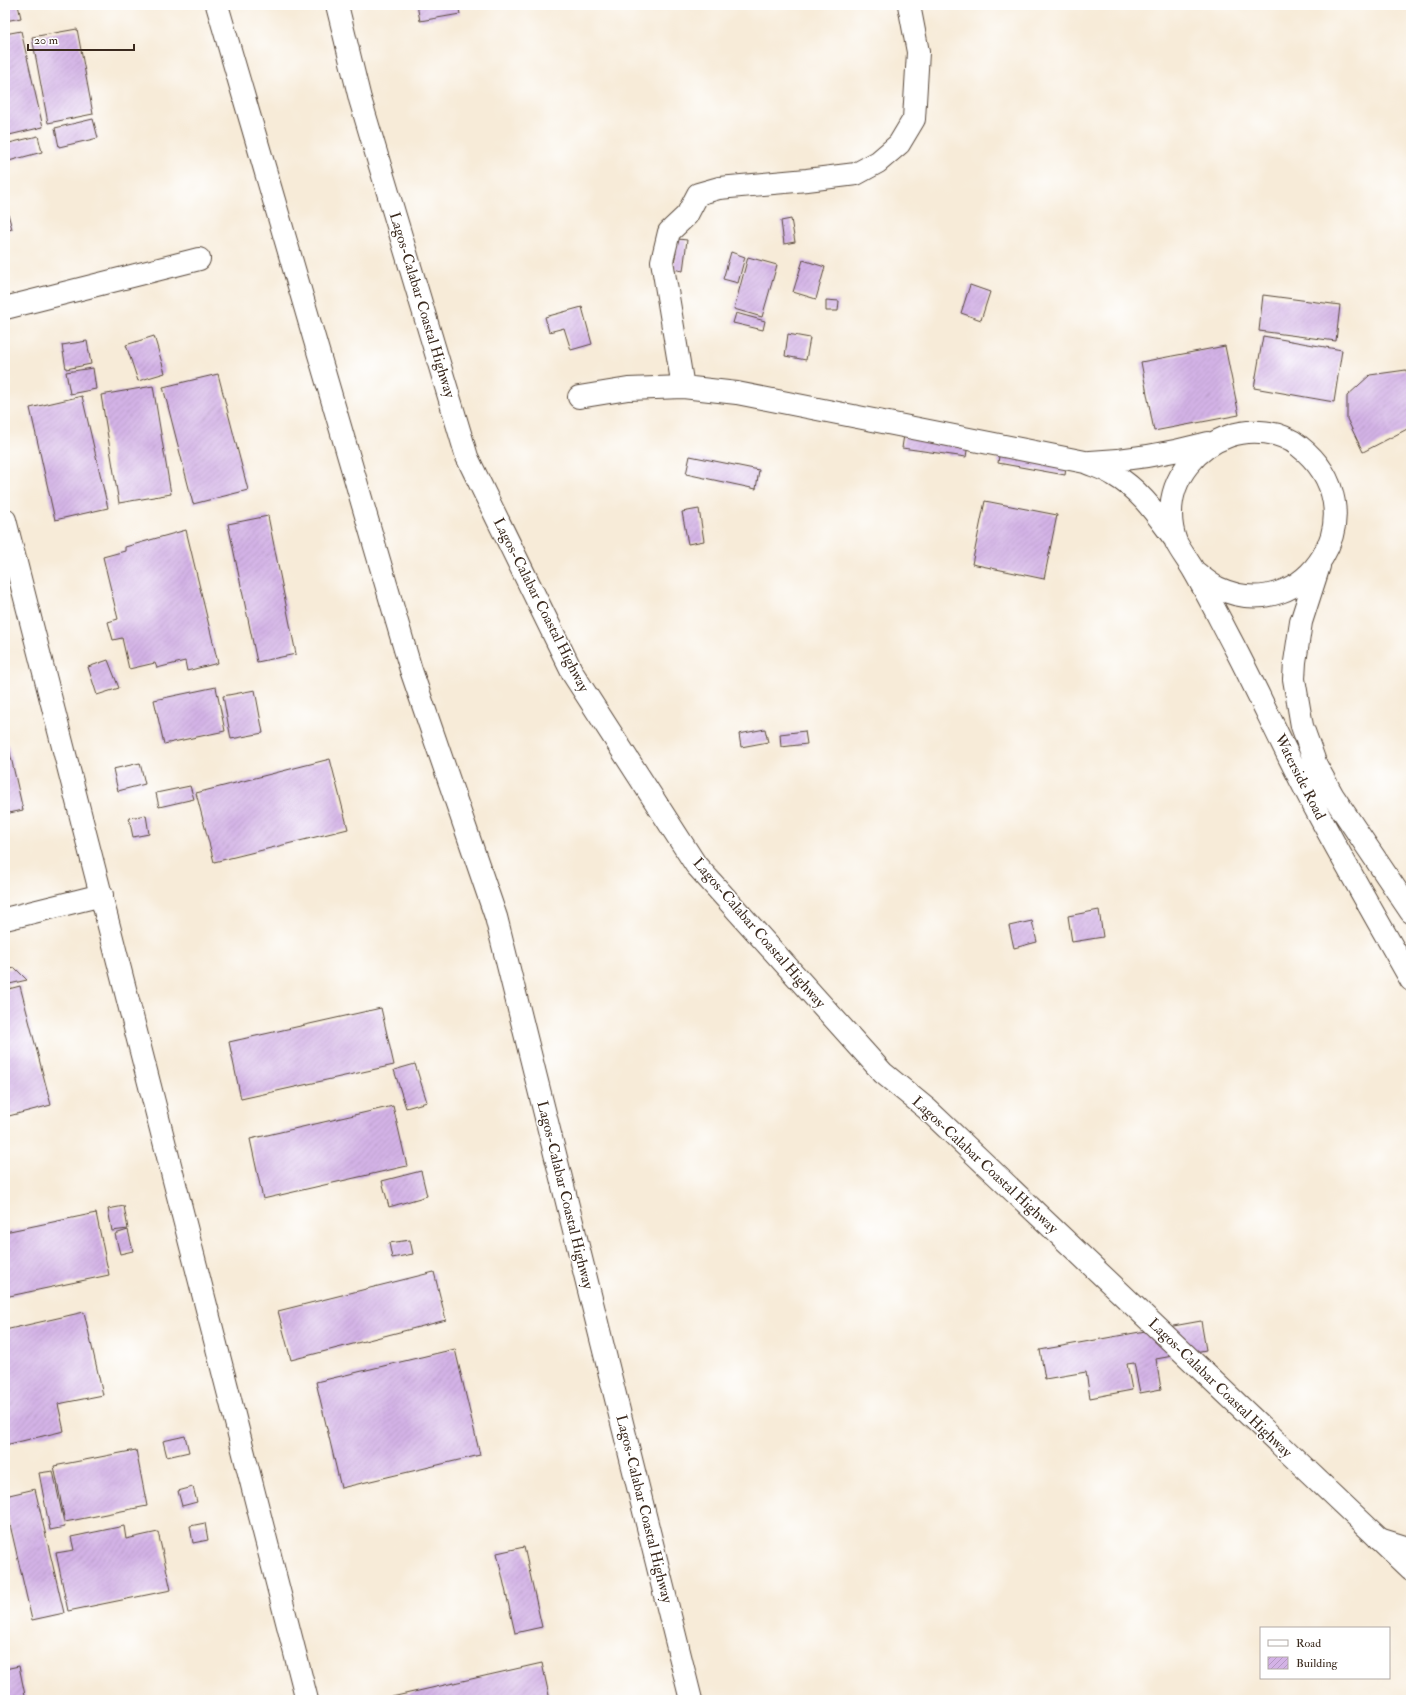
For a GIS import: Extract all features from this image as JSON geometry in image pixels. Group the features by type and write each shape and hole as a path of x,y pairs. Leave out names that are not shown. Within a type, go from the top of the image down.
{"main road":[{"name":"Lagos-Calabar Coastal Highway","path":"217,5 411,670 496,917 691,1700"},
{"name":"Lagos-Calabar Coastal Highway","path":"337,5 360,99 467,457 573,674 696,865 883,1073 927,1109 1411,1569"},
{"path":"683,388 662,261 669,232 687,215 698,194 719,188 856,174 878,162 899,144 914,119 918,52 909,5"},
{"path":"5,308 199,259"},
{"path":"579,397 628,389 683,388 737,393 1085,462 1128,460 1170,453 1242,432 1270,432 1297,444 1318,463 1329,481 1336,509 1332,538 1319,564 1299,583 1273,594 1244,596 1217,588 1194,571"},
{"path":"1176,541 1171,512 1176,484 1191,459 1214,441"},
{"name":"Waterside Road","path":"1085,462 1114,474 1136,490 1154,511 1176,541 1194,571 1261,698 1315,808 1411,980"},
{"path":"5,520 307,1700"},
{"name":"Waterside Road","path":"1319,564 1301,622 1295,662 1294,679 1302,726 1316,766 1333,796 1411,912"},
{"path":"5,919 102,895"},
{"path":"1379,1539 1411,1549"}],"building":[{"path":"5,5 18,5 21,18 5,21"},
{"path":"417,5 458,5 460,14 420,21"},
{"path":"77,29 93,114 48,123 32,37"},
{"path":"21,31 43,127 5,136 5,34"},
{"path":"93,119 98,138 59,147 55,128"},
{"path":"38,136 42,152 5,162 5,144"},
{"path":"5,202 12,229 5,231"},
{"path":"791,219 795,242 784,244 781,221"},
{"path":"678,239 687,240 683,271 673,269"},
{"path":"731,252 745,257 738,283 723,279"},
{"path":"748,257 777,265 762,317 734,309"},
{"path":"803,260 825,267 816,299 793,292"},
{"path":"970,285 990,292 981,320 961,313"},
{"path":"1263,295 1340,305 1336,341 1259,331"},
{"path":"826,300 839,301 838,311 826,311"},
{"path":"582,307 592,344 571,350 564,328 549,332 545,317"},
{"path":"736,313 765,321 763,330 733,323"},
{"path":"788,334 810,338 806,360 785,356"},
{"path":"154,336 165,373 138,381 126,345"},
{"path":"1263,336 1342,350 1334,402 1254,388"},
{"path":"87,341 91,364 66,369 62,345"},
{"path":"1225,346 1239,415 1154,431 1141,362"},
{"path":"93,368 96,389 70,394 66,372"},
{"path":"1406,370 1411,381 1411,427 1363,452 1347,419 1347,396 1370,375"},
{"path":"218,374 248,490 193,504 163,387"},
{"path":"153,386 171,494 119,503 101,395"},
{"path":"82,396 108,508 55,520 30,408"},
{"path":"904,435 968,444 966,457 902,448"},
{"path":"1000,448 1067,460 1065,475 998,463"},
{"path":"690,456 759,470 756,489 686,474"},
{"path":"985,501 1057,515 1044,579 972,564"},
{"path":"699,509 704,541 688,544 682,512"},
{"path":"268,516 296,654 257,662 228,524"},
{"path":"186,530 218,663 187,671 185,661 157,668 155,663 129,669 122,638 113,640 108,622 118,619 103,557 125,551 125,547"},
{"path":"108,660 119,688 97,695 88,667"},
{"path":"216,687 225,731 164,744 154,700"},
{"path":"255,690 263,733 231,739 223,696"},
{"path":"765,729 768,742 741,747 739,734"},
{"path":"805,731 807,744 781,747 780,734"},
{"path":"8,744 23,810 5,814 5,745"},
{"path":"330,759 348,829 214,862 196,793"},
{"path":"140,763 145,784 118,791 113,769"},
{"path":"190,786 194,799 159,807 156,793"},
{"path":"146,815 149,834 133,837 129,818"},
{"path":"1099,910 1103,937 1072,942 1068,916"},
{"path":"1032,921 1037,942 1014,948 1009,926"},
{"path":"15,968 27,980 5,985 5,970"},
{"path":"20,986 51,1105 5,1117 5,990"},
{"path":"381,1008 394,1065 241,1099 229,1042"},
{"path":"415,1064 427,1102 406,1108 394,1070"},
{"path":"393,1106 407,1166 263,1199 250,1139"},
{"path":"421,1171 427,1196 389,1207 382,1181"},
{"path":"124,1206 128,1229 112,1231 108,1209"},
{"path":"96,1213 109,1275 5,1297 5,1232"},
{"path":"128,1230 133,1251 120,1254 115,1234"},
{"path":"410,1240 413,1254 392,1258 389,1243"},
{"path":"434,1272 446,1320 291,1360 278,1311"},
{"path":"84,1312 103,1395 58,1404 64,1431 5,1445 5,1330"},
{"path":"1201,1321 1206,1350 1156,1359 1161,1389 1140,1393 1134,1363 1127,1364 1132,1390 1090,1398 1086,1372 1045,1379 1040,1350"},
{"path":"455,1349 480,1455 341,1488 316,1382"},
{"path":"185,1436 189,1452 167,1457 163,1441"},
{"path":"136,1450 147,1506 65,1522 54,1466"},
{"path":"53,1471 65,1527 50,1530 39,1473"},
{"path":"193,1487 197,1502 182,1506 178,1491"},
{"path":"35,1489 64,1613 32,1620 5,1503 5,1496"},
{"path":"205,1523 208,1540 193,1543 190,1526"},
{"path":"124,1526 126,1539 158,1532 171,1590 68,1611 56,1553 74,1550 71,1537"},
{"path":"524,1547 542,1627 515,1633 497,1553"},
{"path":"542,1663 550,1700 383,1700 383,1699"},
{"path":"19,1666 26,1700 5,1700 5,1669"}]}
